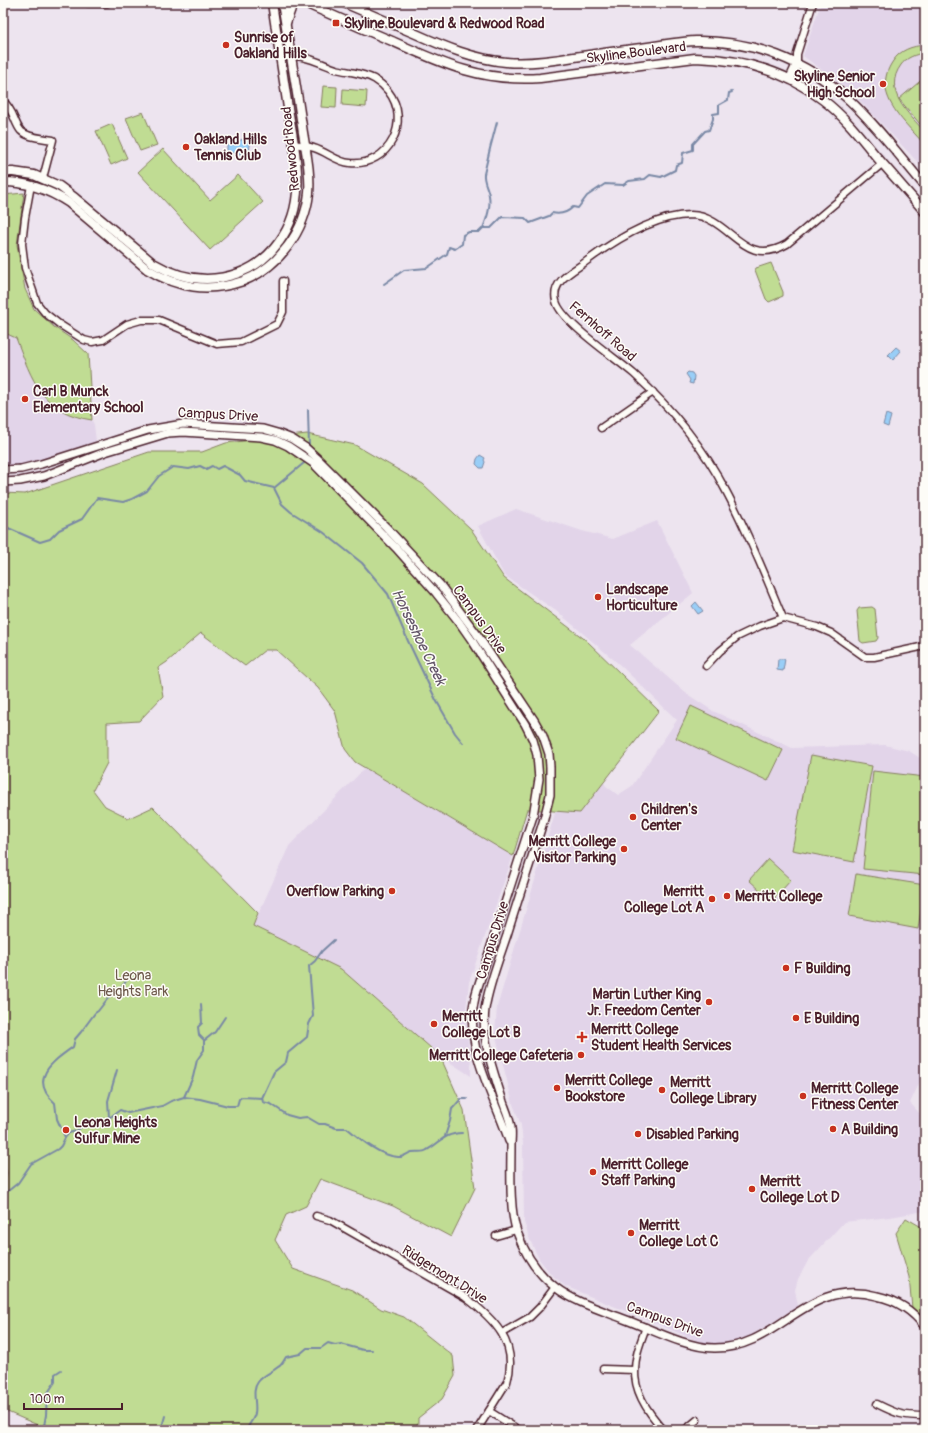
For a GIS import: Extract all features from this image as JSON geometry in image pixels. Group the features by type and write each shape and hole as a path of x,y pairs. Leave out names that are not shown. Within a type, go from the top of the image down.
{"main road":[{"name":"Redwood Road","path":"3,172 25,173 43,178 59,186 153,263 179,276 195,279 228,277 261,262 274,249 293,220 298,191 293,144 272,3"},
{"name":"Redwood Road","path":"3,182 31,185 56,194 147,269 177,284 194,287 231,285 247,279 266,268 281,255 292,240 303,218 309,192 305,146 292,56 282,3"},
{"path":"286,23 292,6 299,3 305,3"},
{"name":"Skyline Boulevard","path":"305,3 442,64 483,75 523,79 540,78 695,58 712,58 748,63 790,79 815,94 837,112 851,126 925,212"},
{"name":"Skyline Boulevard","path":"344,3 450,49 477,57 505,62 541,62 695,41 730,43 777,55 814,73 833,86 848,99 865,116 925,186"},
{"path":"790,79 797,64"}],"street":[{"path":"88,3 107,3"},
{"path":"797,64 797,54 813,3"},
{"path":"280,58 292,56 302,57 323,65 374,79 383,85 389,92 397,115 397,131 390,145 378,157 370,161 350,164 338,160 315,148 293,144"},
{"path":"3,101 8,105 21,131 29,135 53,140 43,178"},
{"name":"Fernhoff Road","path":"783,618 726,490 688,434 653,392 633,373 562,313 555,296 556,289 558,283 564,277 592,256 649,224 675,217 691,215 704,218 715,223 749,248 759,252 778,250 883,163"},
{"path":"31,185 24,218 22,244 25,268 32,291 37,303 45,313 84,340 92,342 102,340 127,324 141,320 159,320 217,344 241,342 277,324 283,312 283,281"},
{"path":"601,428 653,392"},
{"name":"Campus Drive","path":"3,470 21,469 41,464 148,430 167,426 182,424 263,429 276,433 292,439 306,448 317,458 336,482 412,565 459,622 526,724 533,740 537,755 539,779 533,816 477,990 473,1008 474,1036 481,1070 502,1119 511,1146"},
{"name":"Campus Drive","path":"3,482 20,481 49,474 105,452 168,433 183,432 261,437 274,440 302,454 336,482 391,532 441,586 476,633 534,720 543,736 548,754 551,780 550,795 544,819 492,980 485,1009 486,1040 490,1059 511,1128 512,1198 516,1230 526,1253 533,1264 555,1287 569,1296 701,1347 727,1348 753,1340 809,1304 839,1293 868,1293 885,1298 910,1312 925,1327"},
{"path":"706,666 720,651 737,637 760,626 783,618 817,627 831,633 865,657 874,657 925,646"},
{"name":"Ridgemont Drive","path":"316,1216 330,1220 465,1297 484,1312 502,1333 510,1353 510,1373 507,1382 477,1430"},
{"path":"496,1236 516,1230"},
{"path":"502,1333 530,1317 540,1307 555,1287"},
{"path":"646,1327 637,1356 635,1370 642,1398 651,1416 664,1430"},
{"path":"602,1369 635,1370"},
{"path":"877,1404 895,1413 906,1416 925,1416"},
{"path":"489,1412 518,1430"},
{"path":"685,1430 697,1420"}],"shaded area":[{"name":"Skyline Senior High School","path":"821,3 925,3 925,170 852,92 803,56"},
{"name":"Carl B Munck Elementary School","path":"7,334 16,338 36,386 43,395 52,404 77,418 92,420 96,441 50,459 3,469 3,335"},
{"name":"Merritt College","path":"516,509 582,531 613,539 657,521 693,593 630,645 687,694 713,711 792,748 885,745 909,751 925,761 925,1071 910,1103 925,1119 925,1211 890,1217 844,1222 808,1261 798,1279 795,1290 798,1306 750,1336 734,1342 716,1345 703,1343 565,1286 551,1274 539,1259 530,1240 524,1222 523,1143 521,1125 513,1104 495,1033 497,1007 555,813 562,784 542,692 606,786 618,795 632,786 677,720 620,665 559,613 504,575 478,526"},
{"name":"Overflow Parking","path":"365,768 513,856 469,982 465,1018 471,1076 440,1056 341,969 253,926 289,846"}],"green space":[{"path":"925,45 925,53 918,54 905,60 901,65 896,75 894,84 896,93 905,110 925,132 925,145 908,127 893,107 885,85 887,73 893,61 899,54 907,49"},
{"path":"925,77 925,130 899,99"},
{"path":"323,86 337,87 336,108 321,107"},
{"path":"343,89 367,91 366,107 342,105"},
{"path":"143,112 157,145 140,151 126,118"},
{"path":"112,124 127,158 111,165 96,131"},
{"path":"163,149 210,200 238,175 263,202 210,250 138,172"},
{"path":"24,193 17,245 25,289 34,309 88,354 92,420 75,416 61,410 50,402 34,381 16,338 7,334 3,335 3,195"},
{"path":"771,263 783,292 783,296 769,302 766,299 755,270 756,268"},
{"name":"Leona Heights Park","path":"307,434 355,445 423,484 471,529 504,578 587,641 659,711 580,813 527,809 513,856 355,762 345,749 335,711 318,688 276,650 265,650 245,666 201,633 158,668 163,696 139,721 107,723 107,763 93,790 105,806 123,815 127,819 153,807 258,913 253,926 341,969 440,1056 464,1110 475,1188 451,1237 393,1206 320,1179 306,1206 286,1215 275,1240 293,1269 352,1290 381,1309 404,1317 453,1356 455,1376 442,1399 418,1418 418,1430 49,1430 3,1410 3,1191 7,1173 3,1158 3,493 25,494 149,452 202,452 226,443"},
{"path":"872,607 875,609 878,638 876,641 863,643 860,641 857,611 859,608"},
{"path":"691,706 783,750 768,781 676,738"},
{"path":"811,755 872,766 854,862 792,850"},
{"path":"873,771 925,777 925,875 863,869"},
{"path":"768,859 791,880 772,901 749,880"},
{"path":"856,874 925,885 918,929 849,916"},
{"path":"906,1218 925,1229 925,1321 912,1308 909,1277 896,1233"}],"water":[{"path":"248,139 250,145 249,152 239,154 227,152 227,145 238,144 240,140"},
{"path":"896,347 901,351 893,360 888,355"},
{"path":"688,372 692,373 694,376 693,384 689,383 690,380 686,374"},
{"path":"886,414 891,416 888,427 883,425"},
{"path":"480,455 485,458 483,468 480,468 476,464"},
{"path":"696,602 703,611 698,614 692,606"},
{"path":"778,659 785,659 783,671 777,670"}],"waterway":[{"path":"384,284 404,270 427,268 447,254 449,247 455,249 462,244 463,235 469,232 479,232 483,228 491,228 502,217 525,218 530,223 549,216 552,213 561,214 573,207 578,208 587,196 605,184 623,185 629,181 645,179 650,175 661,177 675,170 676,165 682,163 683,153 693,150 693,144 705,131 709,130 713,119 713,114 719,113 719,105 728,100 729,93 732,92"},
{"path":"483,228 489,208 489,195 484,174 497,122"},
{"path":"308,410 309,447"},
{"path":"274,488 304,463"},
{"name":"Horseshoe Creek","path":"3,527 40,542 50,539 59,530 82,519 97,498 123,502 132,499 147,491 159,476 173,467 189,469 200,466 206,469 212,466 217,469 223,466 240,475 245,481 274,488 282,504 291,512 323,532 362,563 388,594 436,700 455,733 463,743"},
{"path":"262,1098 274,1072 286,1062 288,1053 307,1037 309,1024 313,1016 309,966 334,940"},
{"path":"65,1137 57,1119 55,1103 47,1094 43,1086 43,1079 51,1065 73,1047 75,1039 116,988 120,989 130,976"},
{"path":"184,1097 193,1077 197,1060 204,1050 204,1040 199,1035 198,1027 202,1023 201,1004"},
{"path":"205,1040 215,1032 225,1017"},
{"path":"109,1117 108,1101 117,1070"},
{"path":"3,1195 18,1183 31,1164 58,1149 69,1133 76,1131 91,1122 109,1118 120,1110 128,1113 162,1106 171,1101 184,1097 200,1099 228,1106 237,1106 239,1099 242,1097 262,1098 263,1102 271,1104 287,1115 298,1118 307,1117 319,1124 325,1124 336,1128 347,1128 364,1142 384,1154 398,1157 402,1157 412,1152 425,1151 450,1135 462,1133"},
{"path":"445,1136 452,1109 461,1099 467,1099"},
{"path":"247,1430 255,1413 255,1389 258,1382 281,1365 286,1357 300,1354 307,1348 321,1348 328,1343 335,1345 341,1344 363,1350 372,1350"},
{"path":"44,1426 47,1394 55,1382 55,1374 61,1370"},
{"path":"161,1430 165,1416"}],"place":[{"name":"Skyline Boulevard & Redwood Road","path":"336,23"},
{"name":"Sunrise of Oakland Hills","path":"226,45"},
{"name":"Skyline Senior High School","path":"883,84"},
{"name":"Oakland Hills Tennis Club","path":"186,147"},
{"name":"Carl B Munck Elementary School","path":"25,399"},
{"name":"Landscape Horticulture","path":"598,597"},
{"name":"Children's Center","path":"633,817"},
{"name":"Merritt College Visitor Parking","path":"624,849"},
{"name":"Overflow Parking","path":"392,891"},
{"name":"Merritt College","path":"727,896"},
{"name":"Merritt College Lot A","path":"712,899"},
{"name":"F Building","path":"786,968"},
{"name":"Martin Luther King Jr. Freedom Center","path":"709,1002"},
{"name":"E Building","path":"796,1018"},
{"name":"Merritt College Lot B","path":"434,1024"},
{"name":"Merritt College Student Health Services","path":"582,1037"},
{"name":"Merritt College Cafeteria","path":"581,1055"},
{"name":"Merritt College Bookstore","path":"557,1088"},
{"name":"Merritt College Library","path":"662,1090"},
{"name":"Merritt College Fitness Center","path":"803,1096"},
{"name":"A Building","path":"833,1129"},
{"name":"Leona Heights Sulfur Mine","path":"66,1130"},
{"name":"Disabled Parking","path":"638,1134"},
{"name":"Merritt College Staff Parking","path":"593,1172"},
{"name":"Merritt College Lot D","path":"752,1189"},
{"name":"Merritt College Lot C","path":"631,1233"}]}
